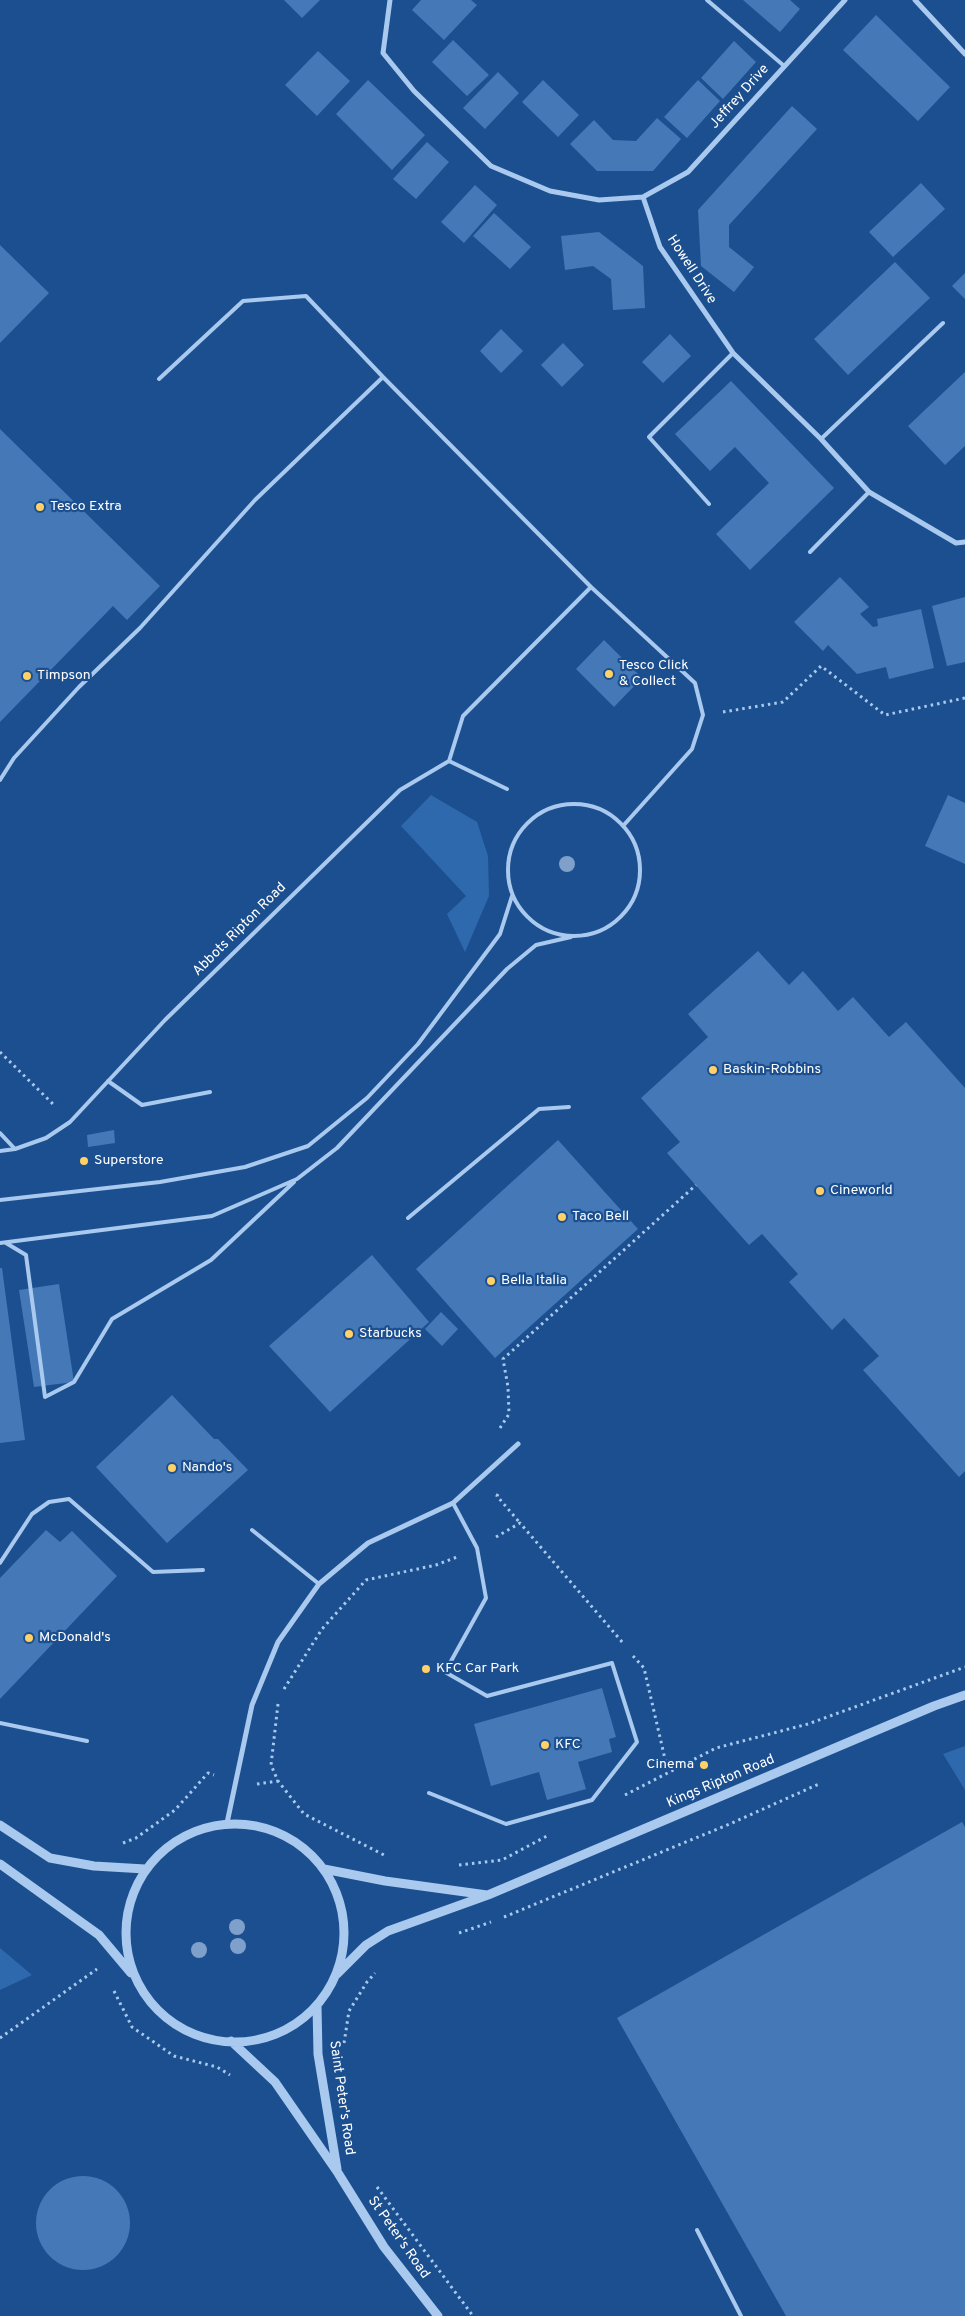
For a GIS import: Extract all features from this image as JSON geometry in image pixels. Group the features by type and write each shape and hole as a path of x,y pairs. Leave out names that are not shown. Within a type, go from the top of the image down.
{"street":[{"path":"390,0 383,53 414,91 491,166 550,191 599,200 643,197"},
{"name":"Jeffrey Drive","path":"643,197 688,172 783,65 845,0"},
{"path":"916,0 965,54"},
{"name":"Howell Drive","path":"643,197 660,247 733,353 821,439 869,492 956,543 965,542"},
{"path":"227,1823 252,1704 278,1642 319,1584 368,1543 453,1504 518,1444"},
{"name":"Kings Ripton Road","path":"337,1974 366,1946 388,1931 488,1895 934,1706 965,1695"},
{"path":"0,1864 99,1934 133,1975 153,2006 181,2029 216,2041 253,2041 288,2028 317,2006 337,1974 343,1948 344,1920 337,1893 324,1869 298,1843 264,1827 227,1823 196,1830 168,1846 145,1869 129,1902 125,1939 133,1975"},
{"path":"0,1825 50,1858 94,1866 145,1869"},
{"path":"324,1869 385,1881 488,1895"},
{"name":"Saint Peter's Road","path":"317,2006 318,2054 338,2173"},
{"name":"Saint Peter's Road","path":"232,2041 275,2082 338,2173"},
{"name":"St Peter's Road","path":"338,2173 384,2247 438,2316"}],"lane":[{"path":"708,0 783,65"},
{"path":"159,379 243,301 306,296 383,377 591,587 695,683 703,715 692,749 623,826"},
{"path":"821,439 943,323"},
{"path":"709,504 649,437 733,353"},
{"path":"0,780 14,758 79,687 140,628 256,500 383,377"},
{"path":"810,552 869,492"},
{"path":"507,789 449,761 463,716 591,587"},
{"name":"Abbots Ripton Road","path":"0,1151 15,1149 46,1138 70,1122 165,1020 366,822 400,790 449,761"},
{"path":"5,1242 26,1255 45,1397 74,1382 112,1319 211,1260 297,1179 337,1148 507,969 536,945 593,934 613,924 628,908 638,888 640,866 635,844 623,826 610,814 595,807 578,804 556,806 535,816 519,832 509,853 507,865 512,896 522,912 536,925 552,933 571,937"},
{"path":"0,1200 188,1177 245,1167 308,1146 367,1098 418,1044 500,934 512,896"},
{"path":"108,1081 142,1106 210,1092"},
{"path":"408,1218 538,1108 568,1107"},
{"path":"0,1134 15,1149"},
{"path":"0,1243 212,1216 297,1179"},
{"path":"0,1563 32,1514 49,1502 69,1499 153,1572 203,1570"},
{"path":"429,1793 506,1824 592,1800 637,1742 612,1663 487,1696 445,1672 486,1598 477,1548 453,1504"},
{"path":"252,1530 319,1584"},
{"path":"0,1723 33,1732 87,1741"},
{"path":"697,2230 741,2316"}],"path":[{"path":"703,715 783,702 821,666 885,715 965,698"},
{"path":"0,1052 70,1122"},
{"path":"499,1430 509,1414 508,1387 503,1358 696,1186"},
{"path":"488,1472 502,1487 497,1496 625,1646"},
{"path":"284,1691 322,1629 366,1580 436,1565 477,1548 520,1523"},
{"path":"632,1653 644,1668 668,1772"},
{"path":"278,1781 271,1765 279,1698"},
{"path":"120,1844 136,1838 174,1810 208,1773"},
{"path":"450,1936 514,1913 732,1823 829,1779"},
{"path":"92,1962 104,1975"},
{"path":"0,2038 98,1968"},
{"path":"343,2045 349,2012 367,1982 378,1970"},
{"path":"114,1990 132,2027 174,2056 217,2067 233,2077"},
{"path":"372,2180 473,2316"}],"shaded area":[{"path":"431,795 477,822 488,856 489,896 465,952 447,914 466,896 401,826"},
{"path":"965,1746 965,1790 943,1754"},
{"path":"0,1948 32,1975 0,1990"}],"building":[{"path":"284,0 320,0 302,18"},
{"path":"421,0 471,0 477,5 444,40 412,10"},
{"path":"743,0 790,0 800,9 780,32"},
{"path":"876,15 950,87 918,121 843,50"},
{"path":"453,40 489,75 467,96 432,62"},
{"path":"734,41 756,62 723,99 701,78"},
{"path":"318,51 350,81 317,116 285,85"},
{"path":"498,72 519,93 485,129 463,108"},
{"path":"368,80 425,135 392,170 336,114"},
{"path":"543,80 579,115 558,137 522,102"},
{"path":"698,80 720,101 687,138 664,117"},
{"path":"792,106 817,129 729,225 729,247 754,267 734,292 701,266 698,210"},
{"path":"657,118 681,139 653,171 597,171 570,144 594,120 613,140 636,141"},
{"path":"427,142 449,162 416,199 393,179"},
{"path":"921,183 945,209 893,257 869,232"},
{"path":"475,185 497,205 464,243 441,222"},
{"path":"494,213 531,247 510,269 473,236"},
{"path":"599,232 643,266 645,308 613,310 611,279 593,266 565,270 561,236"},
{"path":"0,245 49,293 0,343"},
{"path":"895,262 930,298 848,375 814,339"},
{"path":"965,273 965,299 952,286"},
{"path":"501,329 523,351 501,373 480,351"},
{"path":"670,334 691,356 663,383 642,362"},
{"path":"563,343 584,365 562,387 541,365"},
{"path":"965,372 965,446 945,465 908,426"},
{"path":"731,381 834,488 750,570 716,534 769,483 735,447 710,471 675,434"},
{"name":"Tesco Extra","path":"0,429 160,586 127,620 113,606 0,722"},
{"path":"840,577 869,607 860,614 873,627 878,626 877,619 921,609 934,668 889,679 886,667 857,674 828,645 823,651 794,622"},
{"path":"965,597 965,662 947,666 932,606"},
{"name":"Tesco Click & Collect","path":"604,640 642,678 614,707 576,669"},
{"path":"948,795 965,803 965,864 925,846"},
{"path":"758,951 789,985 803,971 838,1011 853,997 889,1037 906,1022 965,1088 965,1471 959,1477 863,1370 879,1356 844,1318 832,1330 789,1282 798,1274 762,1234 749,1245 667,1153 680,1142 641,1098 708,1037 688,1014"},
{"path":"114,1130 115,1143 88,1147 87,1135"},
{"path":"558,1140 638,1229 495,1358 416,1269"},
{"name":"Starbucks","path":"372,1255 429,1322 330,1412 269,1346"},
{"path":"0,1268 2,1268 25,1440 0,1443"},
{"path":"59,1284 74,1382 34,1387 19,1290"},
{"path":"441,1312 458,1329 442,1346 425,1329"},
{"name":"Nando's","path":"172,1395 214,1439 218,1439 248,1470 167,1543 96,1467"},
{"name":"McDonald's","path":"46,1530 60,1542 72,1531 117,1576 0,1699 0,1578"},
{"name":"KFC","path":"602,1688 616,1737 609,1739 612,1752 578,1762 586,1789 547,1800 539,1772 491,1786 474,1724"},
{"path":"962,1822 965,1827 965,2316 786,2316 617,2018"},
{"path":"83,2176 101,2180 116,2190 126,2205 130,2223 126,2241 116,2256 101,2266 83,2270 65,2266 50,2256 40,2241 36,2223 40,2205 50,2190 65,2180"}],"place":[{"name":"Tesco Extra","path":"40,507"},
{"name":"Tesco Click & Collect","path":"609,674"},
{"name":"Timpson","path":"27,676"},
{"name":"Baskin-Robbins","path":"713,1070"},
{"name":"Superstore","path":"84,1161"},
{"name":"Cineworld","path":"820,1191"},
{"name":"Taco Bell","path":"562,1217"},
{"name":"Bella Italia","path":"491,1281"},
{"name":"Starbucks","path":"349,1334"},
{"name":"Nando's","path":"172,1468"},
{"name":"McDonald's","path":"29,1638"},
{"name":"KFC Car Park","path":"426,1669"},
{"name":"KFC","path":"545,1745"},
{"name":"Cinema","path":"704,1765"}]}
